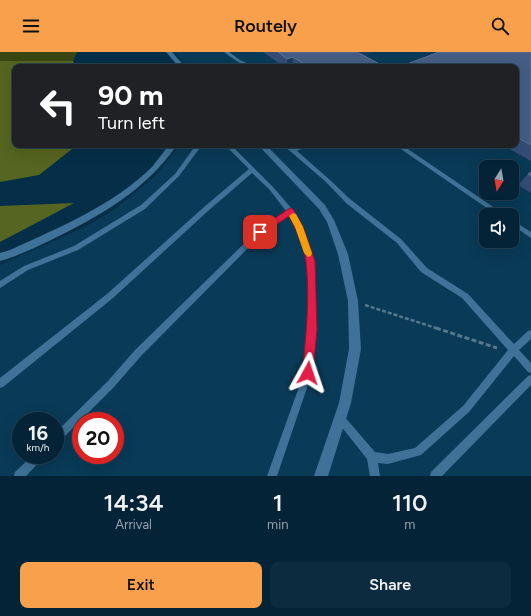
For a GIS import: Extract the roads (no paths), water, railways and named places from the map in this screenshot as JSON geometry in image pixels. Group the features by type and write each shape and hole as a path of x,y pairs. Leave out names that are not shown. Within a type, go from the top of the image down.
{"street":[{"path":"169,52 179,64"},
{"path":"0,257 12,254 80,222 120,198 156,168 171,148"},
{"path":"265,148 322,207 331,222 343,254 353,301 355,349 345,404 321,476"}],"lane":[{"path":"226,52 244,64"},
{"path":"0,285 26,268 76,248 143,206 177,175 197,148"},
{"path":"231,148 271,188 290,211 299,227 311,261 312,329 308,373 272,476"},
{"path":"290,148 348,201 399,241 424,270 465,296 531,369"},
{"path":"293,151 300,148"},
{"path":"402,148 492,208"},
{"path":"0,384 110,296 206,209 252,170"},
{"path":"64,431 111,384 138,353 260,232 290,211"},
{"path":"519,227 531,235"},
{"path":"372,457 388,459 418,452 466,409 513,350 531,334"},
{"path":"435,476 531,379"},
{"path":"340,418 372,457 374,476"},
{"path":"19,476 31,464"}]}
